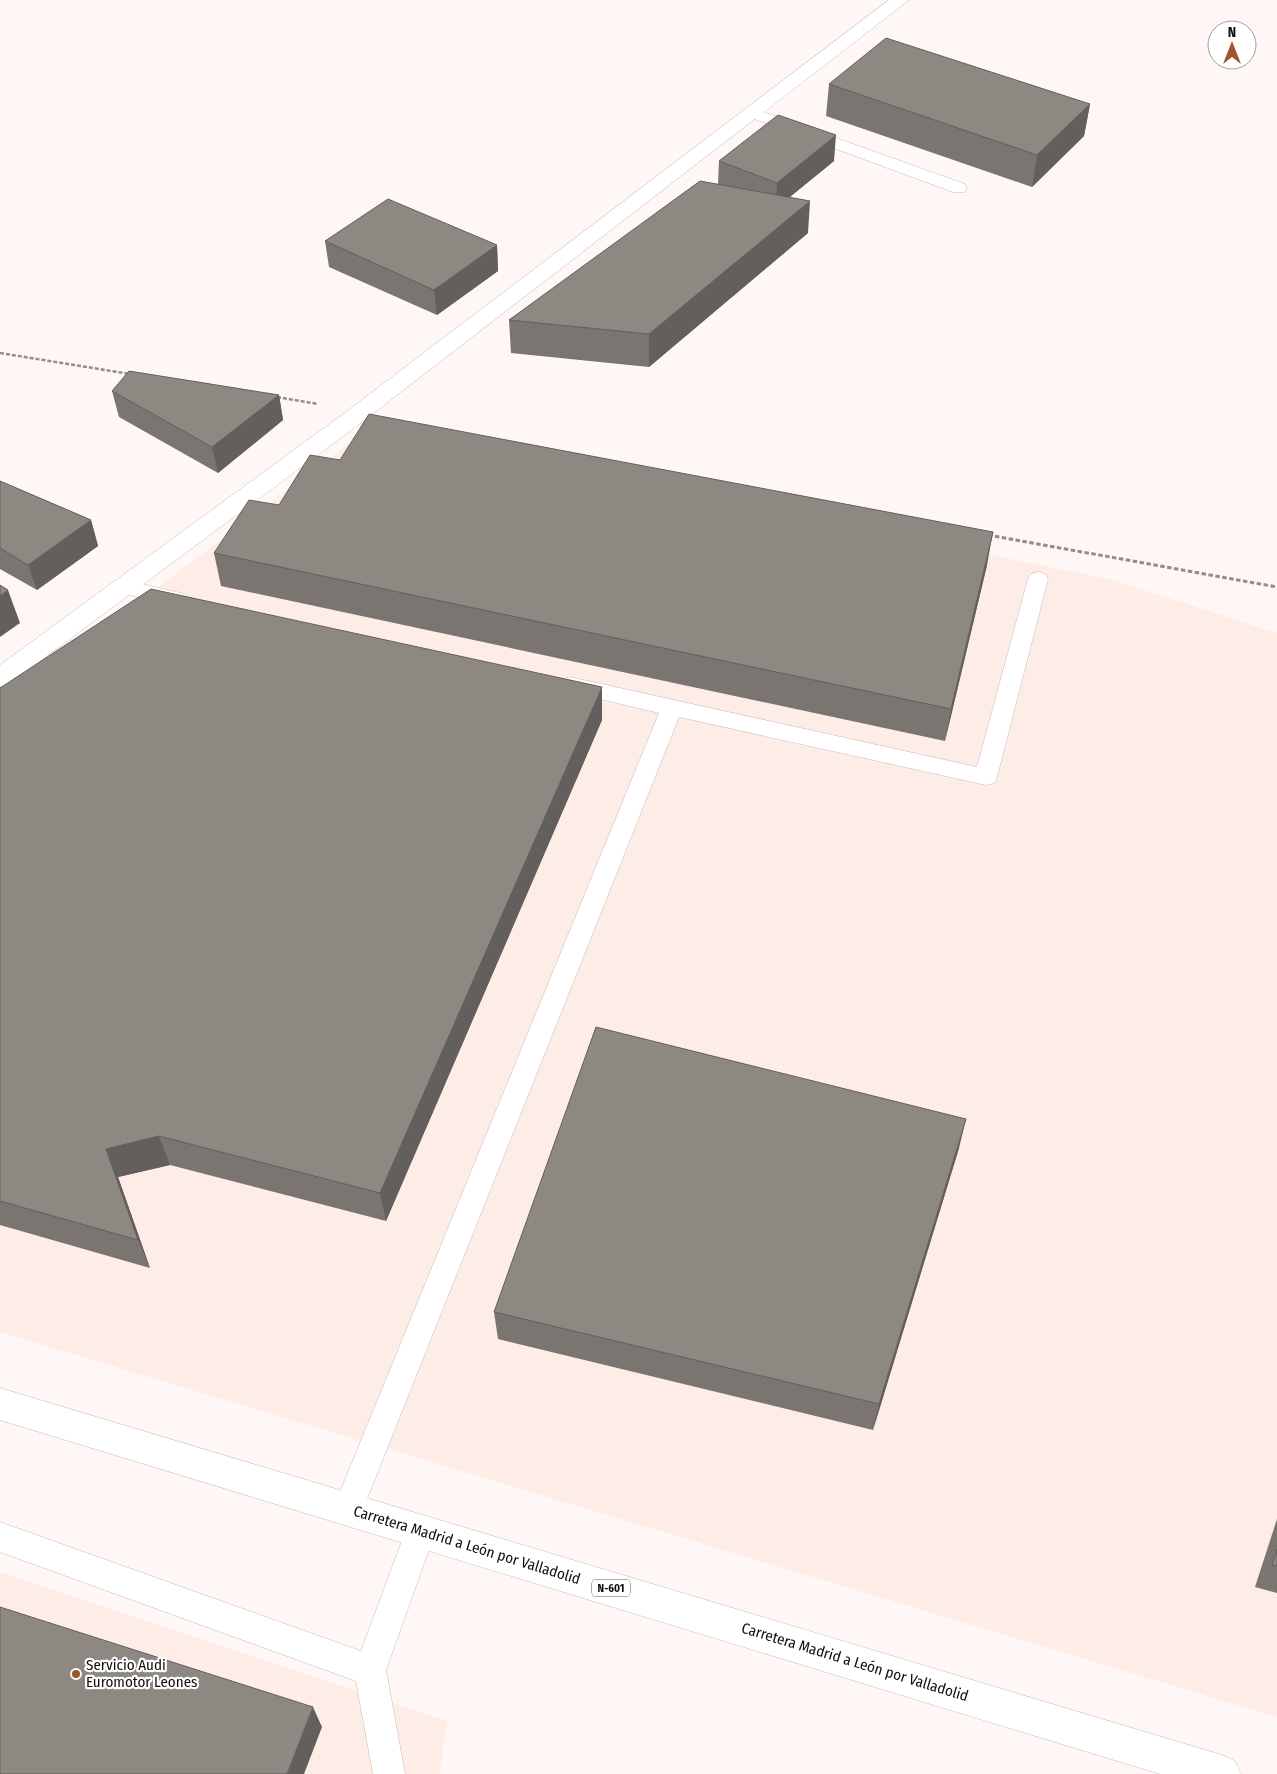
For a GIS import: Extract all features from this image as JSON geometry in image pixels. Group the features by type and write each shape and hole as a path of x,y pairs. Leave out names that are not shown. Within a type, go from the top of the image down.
{"main road":[{"path":"0,678 354,417 900,0"},
{"name":"Carretera Madrid a León por Valladolid","path":"0,1404 1222,1774"}],"lane":[{"path":"752,113 959,188"},
{"path":"547,680 986,777 1038,579"},
{"path":"124,587 200,604"},
{"path":"348,1509 672,708"},
{"path":"389,1774 370,1670 421,1530"},
{"path":"0,1537 370,1670"}],"path":[{"path":"0,353 136,375"},
{"path":"271,396 329,406 354,417"},
{"path":"987,535 1277,587"}],"shaded area":[{"path":"367,430 1110,579 1277,633 1277,1717 0,1332 0,706"},
{"path":"0,1572 447,1721 440,1774 0,1774"}],"building":[{"path":"886,38 1090,104 1037,155 829,84"},
{"path":"778,115 836,135 777,183 719,161"},
{"path":"700,181 810,201 649,334 509,320"},
{"path":"388,199 497,245 434,290 325,241"},
{"path":"129,371 279,395 212,447 112,391"},
{"path":"369,414 993,532 951,709 214,553 249,500 279,505 310,455 340,460"},
{"path":"0,481 91,520 28,565 0,548"},
{"path":"0,585 8,590 0,596"},
{"path":"151,589 602,687 380,1193 159,1136 106,1149 138,1240 0,1201 0,688"},
{"path":"596,1027 966,1119 879,1404 494,1312"},
{"path":"1277,1549 1277,1566 1272,1565"},
{"path":"0,1607 313,1707 287,1774 0,1774"}],"place":[{"name":"Servicio Audi Euromotor Leones","path":"76,1674"}]}
